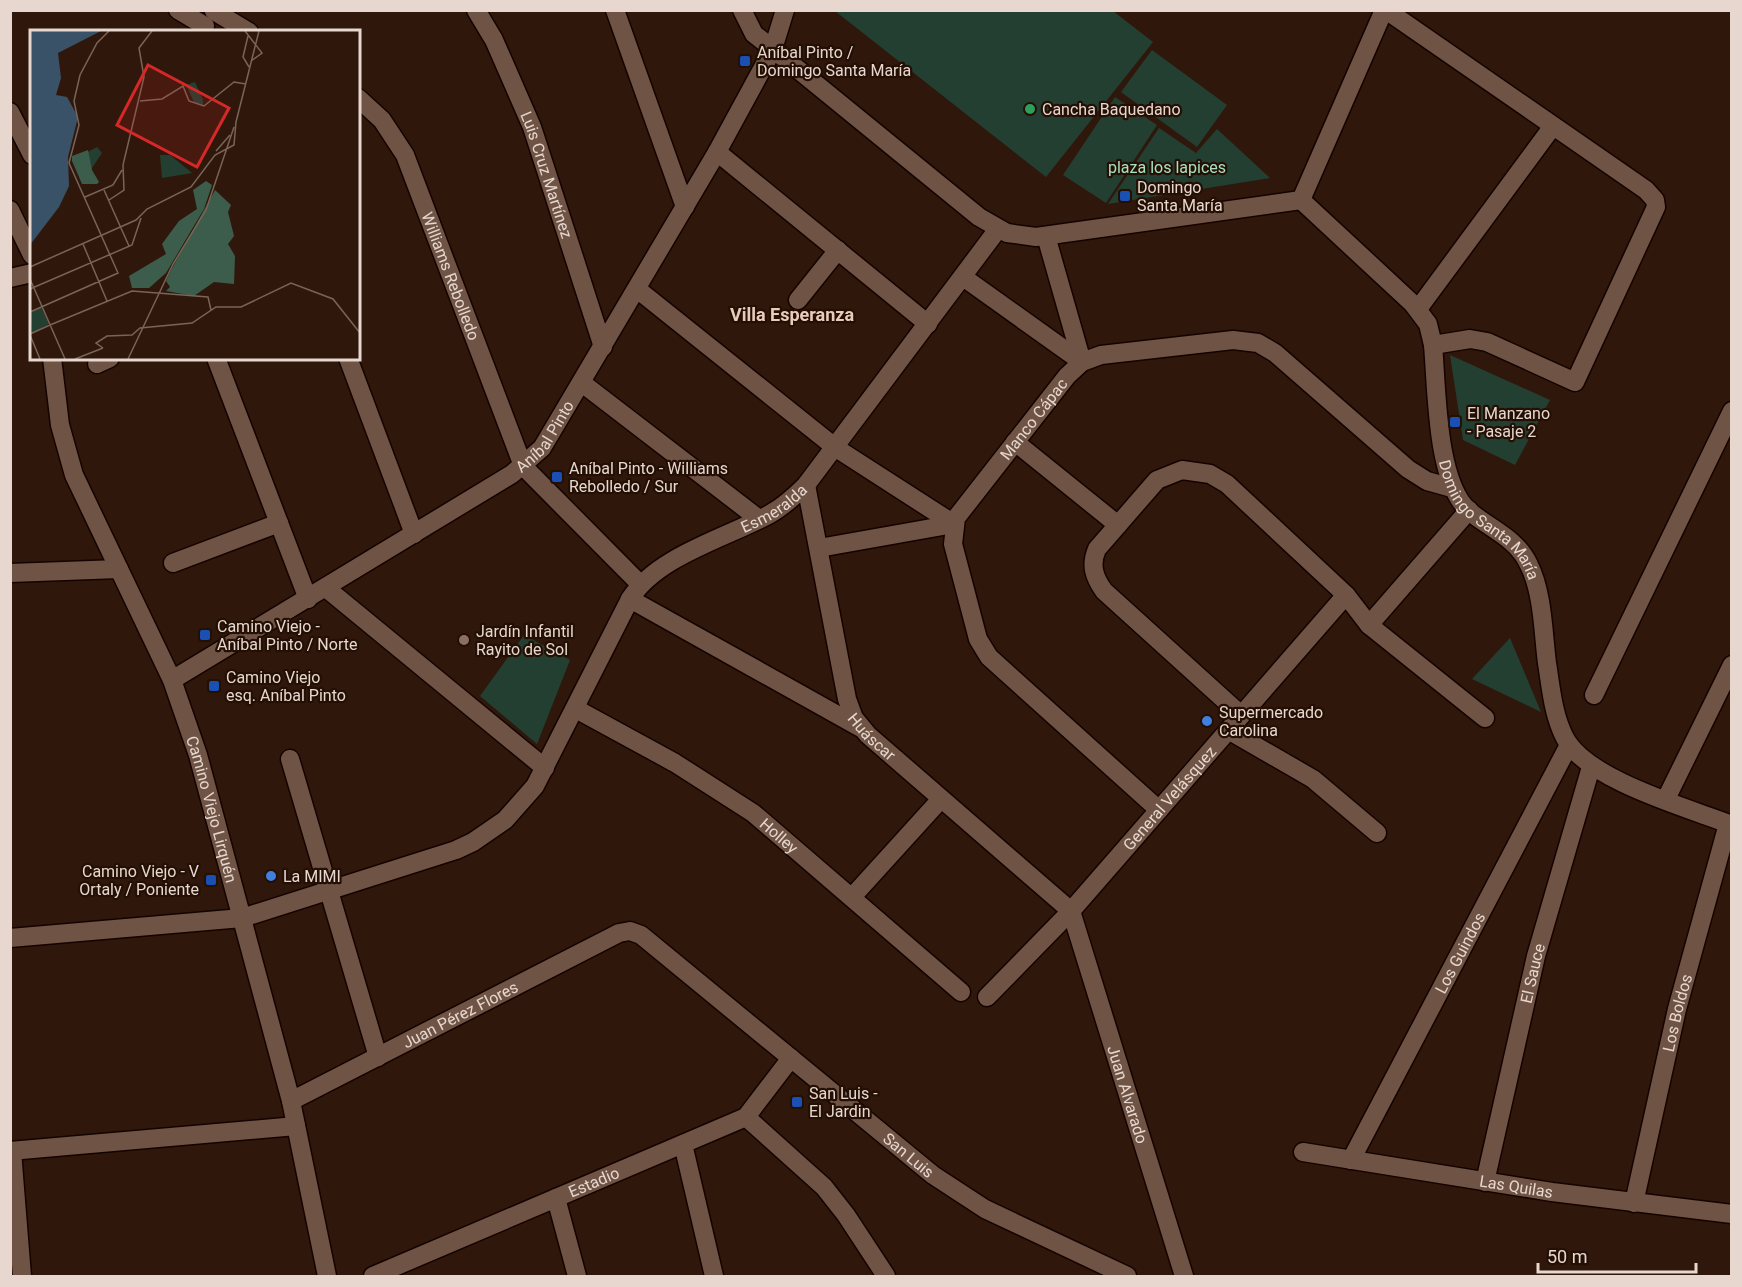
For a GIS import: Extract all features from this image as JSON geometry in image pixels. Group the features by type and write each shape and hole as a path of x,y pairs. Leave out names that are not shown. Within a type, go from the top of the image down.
{"street":[{"path":"178,10 242,30"},
{"name":"Luis Cruz Martínez","path":"476,10 503,58 532,127 603,347"},
{"path":"615,10 685,207"},
{"path":"742,10 754,34 773,50 979,217 998,229 1016,236 1046,236 1301,200 1385,10 1646,190 1655,200 1655,215 1575,382 1487,342 1461,340 1433,345"},
{"path":"773,50 785,10"},
{"name":"Aníbal Pinto","path":"172,680 523,466 550,438 717,152 773,50"},
{"name":"Williams Rebolledo","path":"360,100 382,120 405,155 523,466"},
{"path":"10,112 30,151"},
{"path":"1418,309 1553,126"},
{"path":"717,152 928,324"},
{"name":"Domingo Santa María","path":"1301,200 1418,309 1428,324 1433,345 1445,467 1452,488 1469,510 1511,540 1530,566 1537,591 1555,711 1569,745"},
{"path":"10,210 30,251"},
{"name":"Esmeralda","path":"10,938 242,918 440,856 473,842 505,820 521,804 545,768 635,592 662,567 784,505 806,485 998,229"},
{"path":"1046,236 1082,362"},
{"path":"798,300 838,250"},
{"path":"10,278 30,273"},
{"path":"963,276 1082,362"},
{"path":"637,289 836,448 954,524"},
{"path":"1082,362 1101,355 1233,340 1258,343 1275,353 1408,469 1427,481 1452,488"},
{"name":"Camino Viejo Lirquén","path":"52,360 60,425 74,475 172,680 198,755 291,1101 327,1276"},
{"path":"217,360 308,599"},
{"path":"349,360 414,534"},
{"name":"Manco Cápac","path":"954,524 1067,376 1082,362"},
{"path":"582,383 759,519"},
{"path":"1594,695 1731,411"},
{"path":"1015,442 1118,525"},
{"path":"523,466 635,592 860,727"},
{"path":"1241,715 1098,584 1095,576 1094,557 1118,525 1157,480 1182,470 1202,471 1227,484 1346,595 1369,625 1485,718"},
{"name":"Huáscar","path":"806,485 848,699 860,727 1071,911"},
{"path":"1369,625 1469,510"},
{"path":"173,564 279,523"},
{"path":"819,548 954,524"},
{"path":"954,524 953,544 978,639 989,657 1159,810"},
{"path":"10,573 119,569"},
{"path":"326,588 545,768"},
{"name":"General Velásquez","path":"987,997 1071,911 1346,595"},
{"path":"1666,799 1727,686 1731,665"},
{"name":"Holley","path":"576,709 646,746 729,796 781,835 961,992"},
{"path":"1228,730 1313,779 1377,833"},
{"path":"1569,745 1591,767 1730,825"},
{"name":"Los Guindos","path":"1351,1160 1569,745"},
{"path":"290,759 378,1057"},
{"name":"El Sauce","path":"1485,1182 1536,956 1591,767"},
{"path":"852,897 941,799"},
{"name":"Los Boldos","path":"1634,1203 1677,1009 1730,825"},
{"name":"Juan Alvarado","path":"1071,911 1184,1276"},
{"name":"Juan Pérez Flores","path":"291,1101 619,933 630,931"},
{"name":"San Luis","path":"630,931 641,935 933,1175 956,1191 985,1209 1127,1276"},
{"name":"Estadio","path":"373,1276 746,1117 792,1058"},
{"path":"746,1117 824,1187 846,1215 886,1276"},
{"path":"22,1276 11,1151 296,1126"},
{"path":"682,1144 714,1276"},
{"name":"Las Quilas","path":"1303,1152 1485,1182 1731,1214"},
{"path":"556,1198 577,1276"}],"green space":[{"name":"Cancha Baquedano","path":"835,11 1113,11 1153,42 1046,177"},
{"path":"1152,50 1227,105 1197,147 1121,92"},
{"path":"1115,97 1157,125 1106,203 1063,175"},
{"name":"plaza los lapices","path":"1159,128 1196,153 1217,129 1270,178 1108,204"},
{"path":"1450,355 1550,400 1515,465 1463,440"},
{"path":"524,635 570,660 537,744 480,696"},
{"path":"1510,638 1541,712 1472,679"}],"place":[{"name":"Aníbal Pinto / Domingo Santa María","path":"745,61"},
{"name":"Cancha Baquedano","path":"1030,109"},
{"name":"Domingo Santa María","path":"1125,196"},
{"name":"El Manzano - Pasaje 2","path":"1455,422"},
{"name":"Aníbal Pinto - Williams Rebolledo / Sur","path":"557,477"},
{"name":"Camino Viejo - Aníbal Pinto / Norte","path":"205,635"},
{"name":"Jardín Infantil Rayito de Sol","path":"464,640"},
{"name":"Camino Viejo esq. Aníbal Pinto","path":"214,686"},
{"name":"Supermercado Carolina","path":"1207,721"},
{"name":"La MIMI","path":"271,876"},
{"name":"Camino Viejo - V Ortaly / Poniente","path":"211,880"},
{"name":"San Luis - El Jardin","path":"797,1102"}],"district":[{"name":"Villa Esperanza","path":"792,314"}]}
